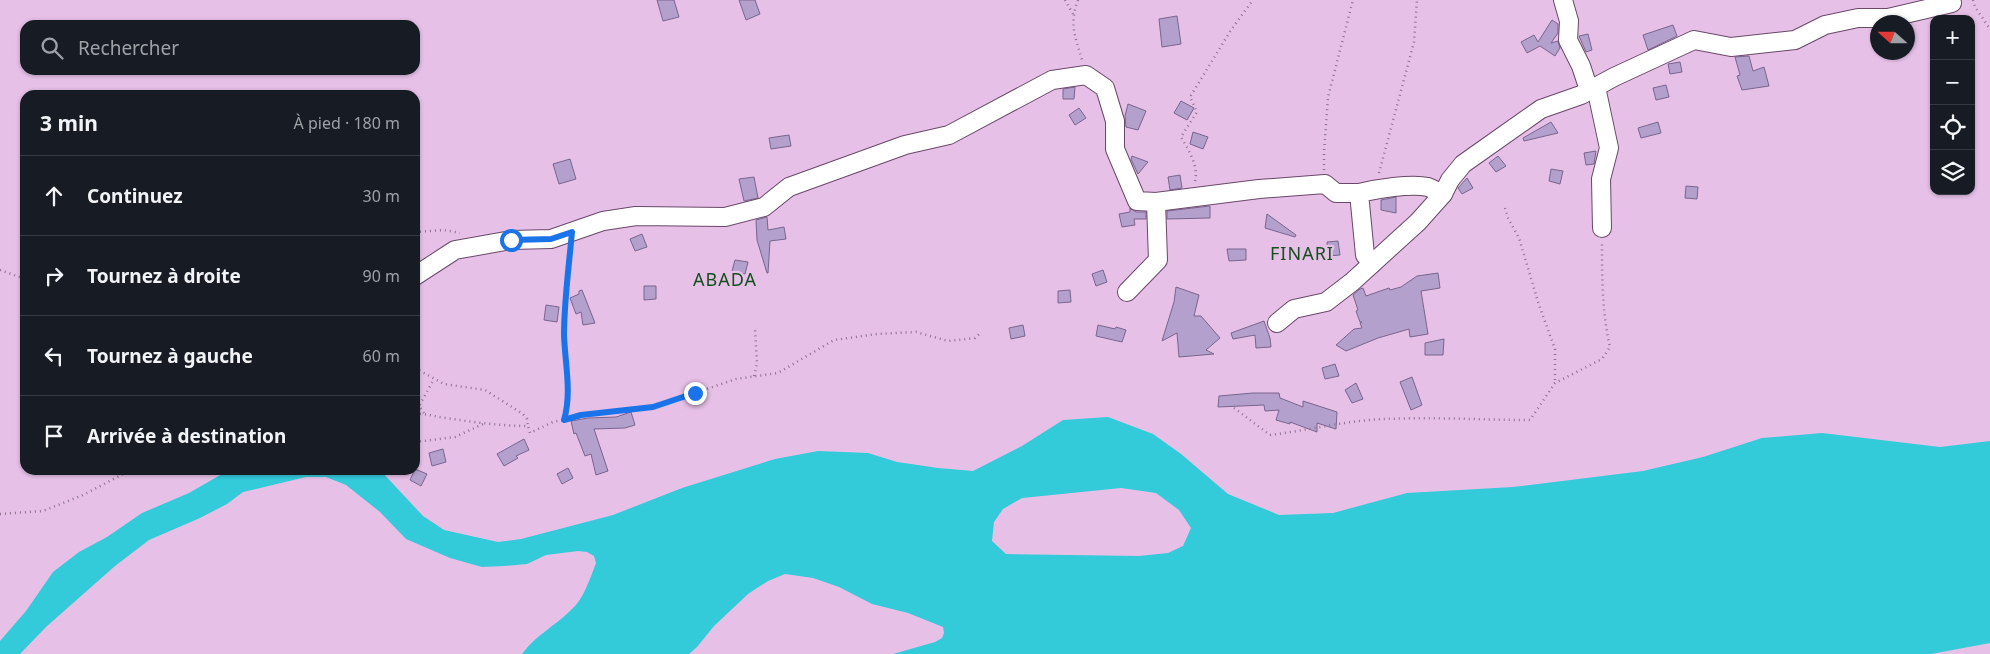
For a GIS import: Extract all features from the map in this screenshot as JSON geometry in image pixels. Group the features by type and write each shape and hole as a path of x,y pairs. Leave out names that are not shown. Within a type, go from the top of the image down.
{"street":[{"path":"1563,0 1569,21 1568,40 1593,89 1608,148 1601,179 1602,228"},
{"path":"1277,323 1294,309 1326,302 1372,264 1418,222 1443,194 1450,180 1463,164 1541,109 1593,89 1694,40 1731,47 1796,40 1825,25 1858,18 1888,18 1952,4"},
{"path":"420,273 455,250 511,240 551,239 603,221 636,216 726,216 764,206 789,187 905,145 949,135 1052,80 1086,75 1106,88 1115,121 1115,149 1138,201 1156,202 1259,189 1325,184 1336,193 1427,187 1443,194"},
{"path":"1367,191 1366,255 1372,264"},
{"path":"1128,292 1158,260 1156,202"}],"path":[{"path":"1065,0 1073,14"},
{"path":"1078,0 1073,14 1072,28 1086,75"},
{"path":"1191,197 1196,177 1191,156 1181,137 1197,112 1190,97 1231,30 1253,0"},
{"path":"1325,184 1324,152 1328,97 1353,0"},
{"path":"1367,191 1414,42 1417,0"},
{"path":"1973,0 1975,8 1990,29"},
{"path":"1505,208 1518,238 1555,349 1555,383"},
{"path":"1234,408 1270,435 1389,419 1440,417 1454,420 1530,420 1555,383 1602,359 1610,347 1602,288 1602,228"},
{"path":"564,420 568,406 568,364 564,336 572,232"},
{"path":"0,270 20,276"},
{"path":"754,376 757,364 755,327"},
{"path":"420,371 444,384 485,390 523,414 527,419 530,433 553,422 581,415 653,407 736,379 778,373 834,340 877,334 916,332 948,341 975,338 981,332"},
{"path":"420,404 434,379"},
{"path":"420,407 424,413"},
{"path":"420,413 484,423 528,426"},
{"path":"420,441 455,437 484,423"},
{"path":"0,514 43,511 83,495 121,475"}],"water":[{"path":"1108,417 1153,434 1181,454 1228,494 1279,515 1333,513 1407,493 1513,487 1643,471 1703,457 1762,438 1822,433 1940,447 1990,441 1990,643 1931,654 893,654 935,642 942,638 944,633 943,627 908,613 872,604 839,587 813,578 785,574 768,581 748,594 714,626 689,654 522,654 580,600 596,563 594,556 587,552 578,551 546,555 527,564 482,567 450,558 406,539 380,512 346,485 326,477 306,477 243,492 227,504 200,518 149,540 115,566 46,627 20,654 0,654 0,641 26,611 53,572 79,552 107,537 142,513 189,493 220,475 385,475 423,516 444,530 498,542 521,539 613,515 682,488 775,459 818,451 868,453 897,462 973,471 1022,446 1063,420","holes":["1121,488 1156,493 1179,510 1191,528 1183,546 1168,553 1139,556 1006,554 992,541 994,522 1003,509 1022,498"]}],"building":[{"path":"657,0 674,0 679,17 663,21"},
{"path":"739,0 755,0 760,14 746,20"},
{"path":"1177,16 1181,44 1162,47 1159,19"},
{"path":"1552,20 1558,24 1558,33 1551,43 1558,41 1560,48 1555,56 1540,46 1527,53 1521,42 1534,35 1538,42"},
{"path":"1673,25 1677,36 1648,50 1643,35"},
{"path":"1588,34 1592,50 1586,52 1579,36"},
{"path":"1749,56 1753,71 1764,67 1769,86 1742,90 1737,76 1740,75 1735,57"},
{"path":"1680,62 1682,72 1670,74 1668,64"},
{"path":"1666,85 1669,97 1656,100 1653,88"},
{"path":"1075,87 1074,99 1063,99 1063,89"},
{"path":"1181,101 1194,108 1187,120 1174,113"},
{"path":"1128,104 1146,111 1138,130 1126,127 1125,116"},
{"path":"1079,108 1086,118 1075,125 1069,115"},
{"path":"1551,122 1558,133 1524,141 1523,138"},
{"path":"1658,122 1661,133 1641,138 1638,128"},
{"path":"1193,132 1208,137 1203,149 1190,144"},
{"path":"789,135 791,146 771,149 769,138"},
{"path":"1596,151 1594,164 1586,165 1584,153"},
{"path":"1132,156 1148,162 1138,174 1131,159"},
{"path":"1498,156 1506,166 1496,172 1489,163"},
{"path":"570,159 576,179 559,184 553,164"},
{"path":"1551,169 1563,171 1560,184 1549,181"},
{"path":"1180,175 1182,188 1170,190 1168,177"},
{"path":"754,177 758,198 744,201 739,179"},
{"path":"1467,178 1473,188 1462,194 1458,188"},
{"path":"1686,186 1698,187 1697,199 1685,198"},
{"path":"1396,197 1396,213 1381,210 1381,200"},
{"path":"1210,206 1210,218 1167,219 1167,211"},
{"path":"1130,208 1136,212 1146,212 1146,219 1134,219 1135,225 1122,227 1119,214 1130,212"},
{"path":"1267,214 1296,235 1295,237 1265,228"},
{"path":"767,217 768,230 784,227 786,239 770,241 768,273 757,240 756,220"},
{"path":"642,234 647,247 635,251 630,239"},
{"path":"1338,241 1340,255 1328,256 1327,242"},
{"path":"1227,249 1246,249 1246,260 1229,261"},
{"path":"735,260 748,262 745,274 732,271"},
{"path":"1103,270 1107,282 1096,286 1092,274"},
{"path":"1438,273 1440,288 1421,291 1428,334 1410,337 1409,329 1378,338 1346,351 1336,345 1354,329 1362,328 1360,323 1362,322 1360,322 1356,311 1358,310 1353,295 1360,289 1363,288 1366,296 1389,288 1390,290 1401,287 1417,276"},
{"path":"644,286 656,286 656,299 644,300"},
{"path":"1176,287 1199,295 1194,316 1201,316 1220,338 1206,350 1214,354 1179,357 1177,333 1162,341 1174,302"},
{"path":"582,290 595,323 583,325 581,312 576,314 570,298 579,294 579,291"},
{"path":"1070,290 1071,302 1058,303 1058,291"},
{"path":"546,305 559,307 557,322 544,320"},
{"path":"1264,321 1271,347 1256,348 1255,335 1233,339 1231,333"},
{"path":"1023,325 1025,336 1011,339 1009,328"},
{"path":"1098,325 1126,330 1122,342 1096,336"},
{"path":"1444,339 1443,355 1425,355 1425,343"},
{"path":"1335,364 1339,376 1325,379 1322,368"},
{"path":"1412,377 1422,405 1411,410 1400,382"},
{"path":"1356,383 1363,399 1352,403 1345,390"},
{"path":"1279,393 1280,398 1303,407 1303,401 1337,412 1336,429 1317,423 1317,432 1290,422 1290,424 1276,420 1279,410 1265,411 1264,405 1218,407 1219,396"},
{"path":"631,412 635,425 625,428 594,429 608,471 596,475 591,454 585,456 576,433 574,434 571,421 616,417"},
{"path":"524,439 529,450 516,456 518,458 504,466 497,454"},
{"path":"443,449 446,462 432,466 429,453"},
{"path":"568,468 573,478 562,484 557,474"},
{"path":"420,471 427,474 421,486 410,480 412,475 420,475"}],"district":[{"name":"FINARI","path":"1302,253"},
{"name":"ABADA","path":"725,279"}],"route":[{"path":"511,240 551,239 572,232 564,336 568,364 568,406 564,420 581,415 613,413 653,407 695,393"}]}
